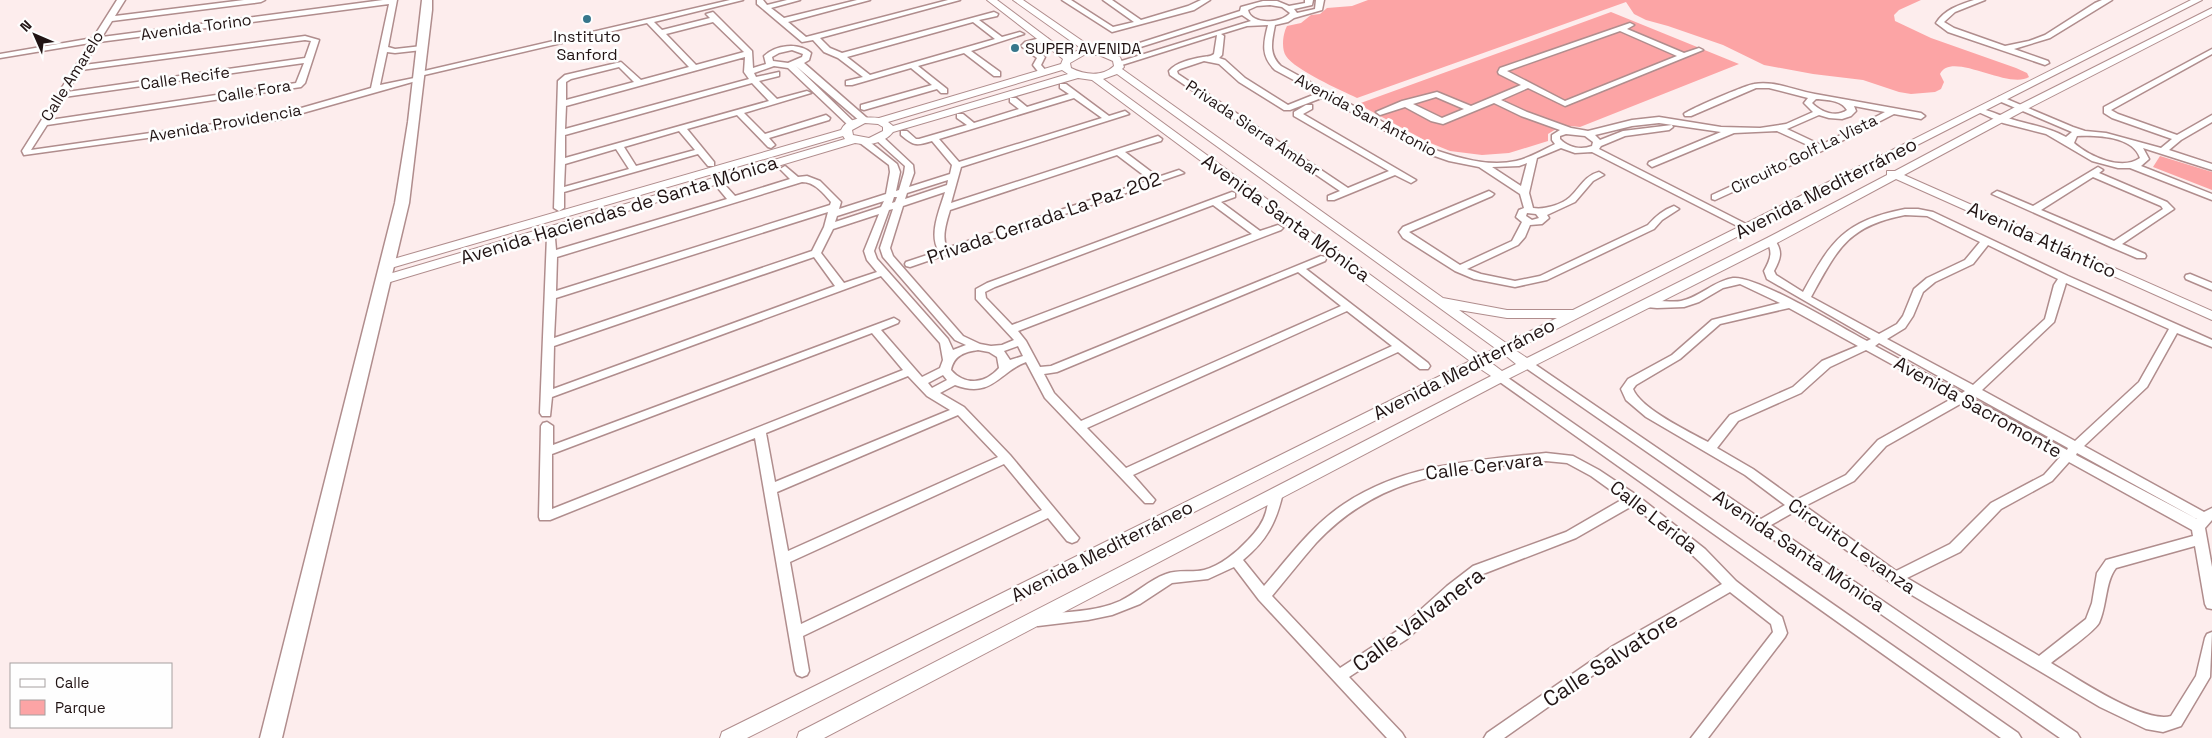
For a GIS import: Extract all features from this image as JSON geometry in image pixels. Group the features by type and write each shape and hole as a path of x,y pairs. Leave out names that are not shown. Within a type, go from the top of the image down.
{"main road":[{"path":"271,738 402,203 413,138 422,48 429,3"}],"street":[{"name":"Calle Amarelo","path":"27,154 26,151 120,0"},
{"path":"108,19 260,0"},
{"path":"326,12 330,0"},
{"name":"Avenida Providencia","path":"27,154 278,117 375,89 420,73 707,0"},
{"path":"420,73 739,0"},
{"path":"796,0 763,5 802,39 815,38 950,1"},
{"path":"782,21 827,7 866,0"},
{"path":"992,0 1044,39 1066,62 1067,70 1077,75"},
{"path":"1017,0 1092,52"},
{"path":"1068,1 1079,0"},
{"path":"1107,0 1141,23"},
{"path":"1186,0 1196,6"},
{"path":"1068,1 1112,30 1196,6 1206,0"},
{"path":"799,63 864,120 880,121 1043,72 1066,62 1074,54 1092,52 1109,54 1244,12 1244,9 1254,4 1270,1 1290,8 1308,5 1309,0 1320,0 1318,10 1293,16 1286,21 1272,23 1257,21 1246,16 1244,12"},
{"path":"1981,0 1949,12 1942,18 1940,23 1950,30 2007,48 2045,63"},
{"path":"2007,48 2048,36 2090,8 2108,0"},
{"name":"Avenida Mediterráneo","path":"729,738 2198,0"},
{"path":"375,89 392,2"},
{"name":"Avenida Torino","path":"0,56 392,2"},
{"path":"1290,8 1293,16"},
{"name":"Avenida Mediterráneo","path":"806,738 1501,376 1771,241 2212,11"},
{"path":"841,56 994,14"},
{"path":"660,33 712,16 749,53"},
{"path":"974,19 1001,40"},
{"path":"648,21 694,68"},
{"path":"879,138 888,130 1077,75 1106,75 1118,66 1257,21"},
{"name":"Avenida San Antonio","path":"1272,23 1267,54 1269,61 1328,96 1429,151 1479,164 1501,165 1520,163 1561,145"},
{"path":"1630,25 1503,70 1502,72 1526,86 1565,104 1699,50"},
{"path":"1621,29 1684,56"},
{"path":"849,83 1020,34"},
{"name":"Privada Sierra Ámbar","path":"1213,59 1218,55 1220,36"},
{"name":"Calle Fora","path":"44,123 290,87 301,83 315,40 312,38 77,68"},
{"path":"815,38 824,47 841,56 868,77"},
{"path":"1043,72 1037,65 1041,57 1025,46 1044,39"},
{"name":"Avenida Torino","path":"0,62 92,43"},
{"path":"773,64 768,58 772,53 785,49 804,53 824,47"},
{"path":"384,49 395,51 422,48"},
{"path":"965,50 997,74"},
{"path":"2178,138 2115,116 2107,112 2108,107 2212,51"},
{"path":"562,104 749,53"},
{"path":"749,53 748,72 753,80 775,102"},
{"path":"799,63 804,53"},
{"name":"Avenida Santa Mónica","path":"1109,54 1118,66 1504,349 2072,738"},
{"name":"Privada Sierra Ámbar","path":"1328,96 1291,108 1284,107 1242,80 1222,62 1213,59 1204,59 1177,67 1173,71 1174,75 1347,191"},
{"name":"Calle Recife","path":"61,95 309,60"},
{"path":"748,72 773,64 790,65 799,63"},
{"path":"559,208 562,81 568,77 621,64 639,83"},
{"path":"790,65 854,134 893,164 896,172 891,194 869,251 872,260 947,346 948,358 944,370 920,382"},
{"path":"864,107 941,88 912,65"},
{"path":"561,133 776,74"},
{"name":"Avenida Santa Mónica","path":"1093,76 1479,362 2013,738"},
{"path":"1063,86 1108,119"},
{"path":"1405,103 1438,121 1443,121 1526,86"},
{"name":"Circuito Golf La Vista","path":"1688,114 1755,86 1769,86 1816,97 1921,116"},
{"path":"560,162 806,93"},
{"path":"1380,112 1437,94 1470,109"},
{"path":"904,133 916,143 1076,95"},
{"name":"Privada Sierra Ámbar","path":"1328,96 1297,114 1411,180"},
{"name":"Circuito Golf La Vista","path":"1816,97 1812,98 1808,103 1819,112 1840,116 1850,114 1852,108 1843,102"},
{"path":"1493,99 1529,120 1588,134 1595,139 1595,146"},
{"path":"2002,99 2070,129 2108,136 2132,144 2144,145 2212,167"},
{"path":"1013,100 1025,110"},
{"path":"1483,103 1558,133 1570,131"},
{"name":"Circuito Golf La Vista","path":"1715,197 1821,148 1893,111"},
{"path":"1980,111 2002,120 2057,135 2077,151 2093,159 2126,165 2212,197"},
{"path":"738,112 771,145"},
{"name":"Circuito Golf La Vista","path":"1595,146 1623,134 1668,127 1733,130 1778,128 1789,126 1819,112"},
{"path":"550,297 904,190 956,170 1125,114"},
{"path":"960,116 973,126"},
{"path":"2027,126 2042,124 2044,122 2043,116"},
{"path":"763,137 826,118"},
{"path":"2113,182 2126,165 2143,162 2145,156 2151,152 2162,151 2178,138 2212,118"},
{"path":"854,134 864,120"},
{"path":"816,121 823,128"},
{"path":"880,121 888,126 888,130"},
{"name":"Circuito Golf La Vista","path":"1588,134 1614,126 1646,121 1678,121 1710,128"},
{"path":"681,128 711,164"},
{"path":"1778,128 1821,148"},
{"name":"Circuito Golf La Vista","path":"1652,164 1733,130"},
{"path":"1558,133 1556,140 1561,145 1577,150 1595,146 1747,228"},
{"path":"2070,144 2071,136 2085,133"},
{"path":"2144,145 2161,133"},
{"path":"854,134 879,138 908,165 909,173 885,248 888,257 959,338 978,347"},
{"name":"Avenida Haciendas de Santa Mónica","path":"385,273 854,134"},
{"path":"934,138 956,170"},
{"path":"945,208 1158,139"},
{"path":"2132,144 2145,156"},
{"path":"619,146 634,170"},
{"path":"559,191 701,151"},
{"path":"1119,152 1156,180"},
{"path":"1529,210 1524,193 1533,158"},
{"path":"2034,210 2094,174 2099,165 2093,159"},
{"path":"1479,164 1510,182 1524,193"},
{"name":"Avenida Atlántico","path":"1872,165 2212,316"},
{"path":"785,169 796,181"},
{"path":"945,252 940,245 939,239 945,208 956,170"},
{"name":"Privada Sierra Ámbar","path":"1330,198 1396,171"},
{"name":"Privada Cerrada La Paz 202","path":"910,264 1179,173"},
{"path":"2094,174 2164,204 2169,209 2114,245"},
{"path":"1541,214 1572,200 1590,179 1599,175"},
{"path":"548,344 816,253 829,227 836,202 816,181 810,178 552,255"},
{"path":"829,227 951,187"},
{"path":"722,188 732,200"},
{"path":"1264,201 1288,192"},
{"path":"1489,194 1406,229 1404,232 1406,236 1459,269 1478,277 1515,284 1543,278 1651,227 1659,218 1674,209"},
{"path":"1997,194 2140,256"},
{"path":"1149,500 1049,394 1021,341 981,299 980,291 1232,195"},
{"path":"1215,202 1259,235"},
{"path":"1529,210 1541,214 1544,216 1543,221 1536,223 1527,221 1520,214 1529,210"},
{"path":"1805,298 1833,249 1849,235 1876,220 1910,210 1919,211 1930,214 2064,278 2212,344"},
{"path":"1459,269 1514,244 1520,237 1527,221"},
{"path":"1010,330 1278,228"},
{"path":"546,413 552,255 550,238"},
{"name":"Avenida Mediterráneo","path":"1771,241 1777,248 1777,257 1768,274 1775,279"},
{"path":"1709,449 1734,418 1796,390 1826,364 1867,346 1901,326 1908,316 1918,291 1931,280 1969,262 1986,241"},
{"path":"816,253 842,288"},
{"path":"1036,370 1053,370 1321,259"},
{"path":"1299,268 1424,366"},
{"path":"547,396 876,275"},
{"path":"2190,277 2211,285"},
{"path":"1761,525 1850,478 1882,443 1974,391 2050,320 2059,285 2064,278"},
{"name":"Avenida Sacromonte","path":"1775,279 1805,298 1974,391 2073,451 2204,524"},
{"name":"Avenida Sacromonte","path":"1646,304 1670,306 1687,303 1724,284 1741,281 1790,304 1962,398 2073,451"},
{"path":"1434,299 1472,310 1502,315 1530,316 1579,312"},
{"name":"Circuito Levanza","path":"1790,304 1716,322 1676,357 1632,382 1627,389 1630,397 1650,414 1749,472 1896,578 2040,664 2113,706 2146,722 2163,725 2176,721 2203,677 2212,638"},
{"path":"1080,426 1348,307"},
{"path":"546,452 894,321"},
{"path":"1896,578 1955,548 1996,506 2048,478 2073,451 2143,384 2175,327"},
{"path":"874,328 931,393 960,410 1006,458 1072,538"},
{"path":"948,358 968,348 1004,348 1021,341"},
{"path":"1125,474 1399,347"},
{"path":"990,349 1003,357 1005,369"},
{"path":"944,370 955,381 964,384 984,384 1001,375 1013,363 1030,357"},
{"path":"547,426 545,517 910,371"},
{"path":"931,393 955,381"},
{"path":"771,489 960,410"},
{"path":"760,431 802,671"},
{"name":"Calle Cervara","path":"1264,596 1312,539 1348,508 1383,488 1413,476 1448,468 1546,457 1569,460"},
{"path":"783,559 1006,458"},
{"name":"Calle Lérida","path":"1569,460 1595,473 1668,525 1700,553 1731,585 1777,621 1780,633 1699,738"},
{"name":"Avenida Mediterráneo","path":"1032,621 1083,617 1118,608 1136,600 1154,586 1169,578 1208,574 1235,559 1258,537 1270,520 1277,493"},
{"name":"Calle Valvanera","path":"1339,676 1402,635 1452,590 1478,570 1571,535 1634,499"},
{"path":"796,633 1050,512"},
{"path":"2040,664 2092,622 2099,603 2104,573 2111,564 2204,524 2212,604"},
{"path":"1235,559 1264,596 1397,738"},
{"name":"Calle Salvatore","path":"1492,738 1618,650 1731,585"}],"green space":[{"path":"1368,0 1921,0 1899,10 1894,15 1895,21 1931,38 2016,68 2027,73 2029,77 2020,80 2008,79 1956,66 1946,68 1940,74 1944,82 1941,89 1935,92 1911,94 1899,92 1863,80 1813,74 1764,65 1723,45 1646,20 1634,14 1626,2 1357,98 1329,85 1298,67 1284,53 1283,41 1287,26 1301,23 1311,15 1320,14 1327,8 1352,6"},
{"path":"1611,12 1739,64 1580,127 1567,126 1559,128 1548,134 1548,141 1509,153 1482,155 1450,151 1428,142 1358,104"},
{"path":"2160,156 2212,172 2212,190 2153,167"}],"place":[{"name":"Instituto Sanford","path":"587,19"},
{"name":"SUPER AVENIDA","path":"1015,48"}]}
